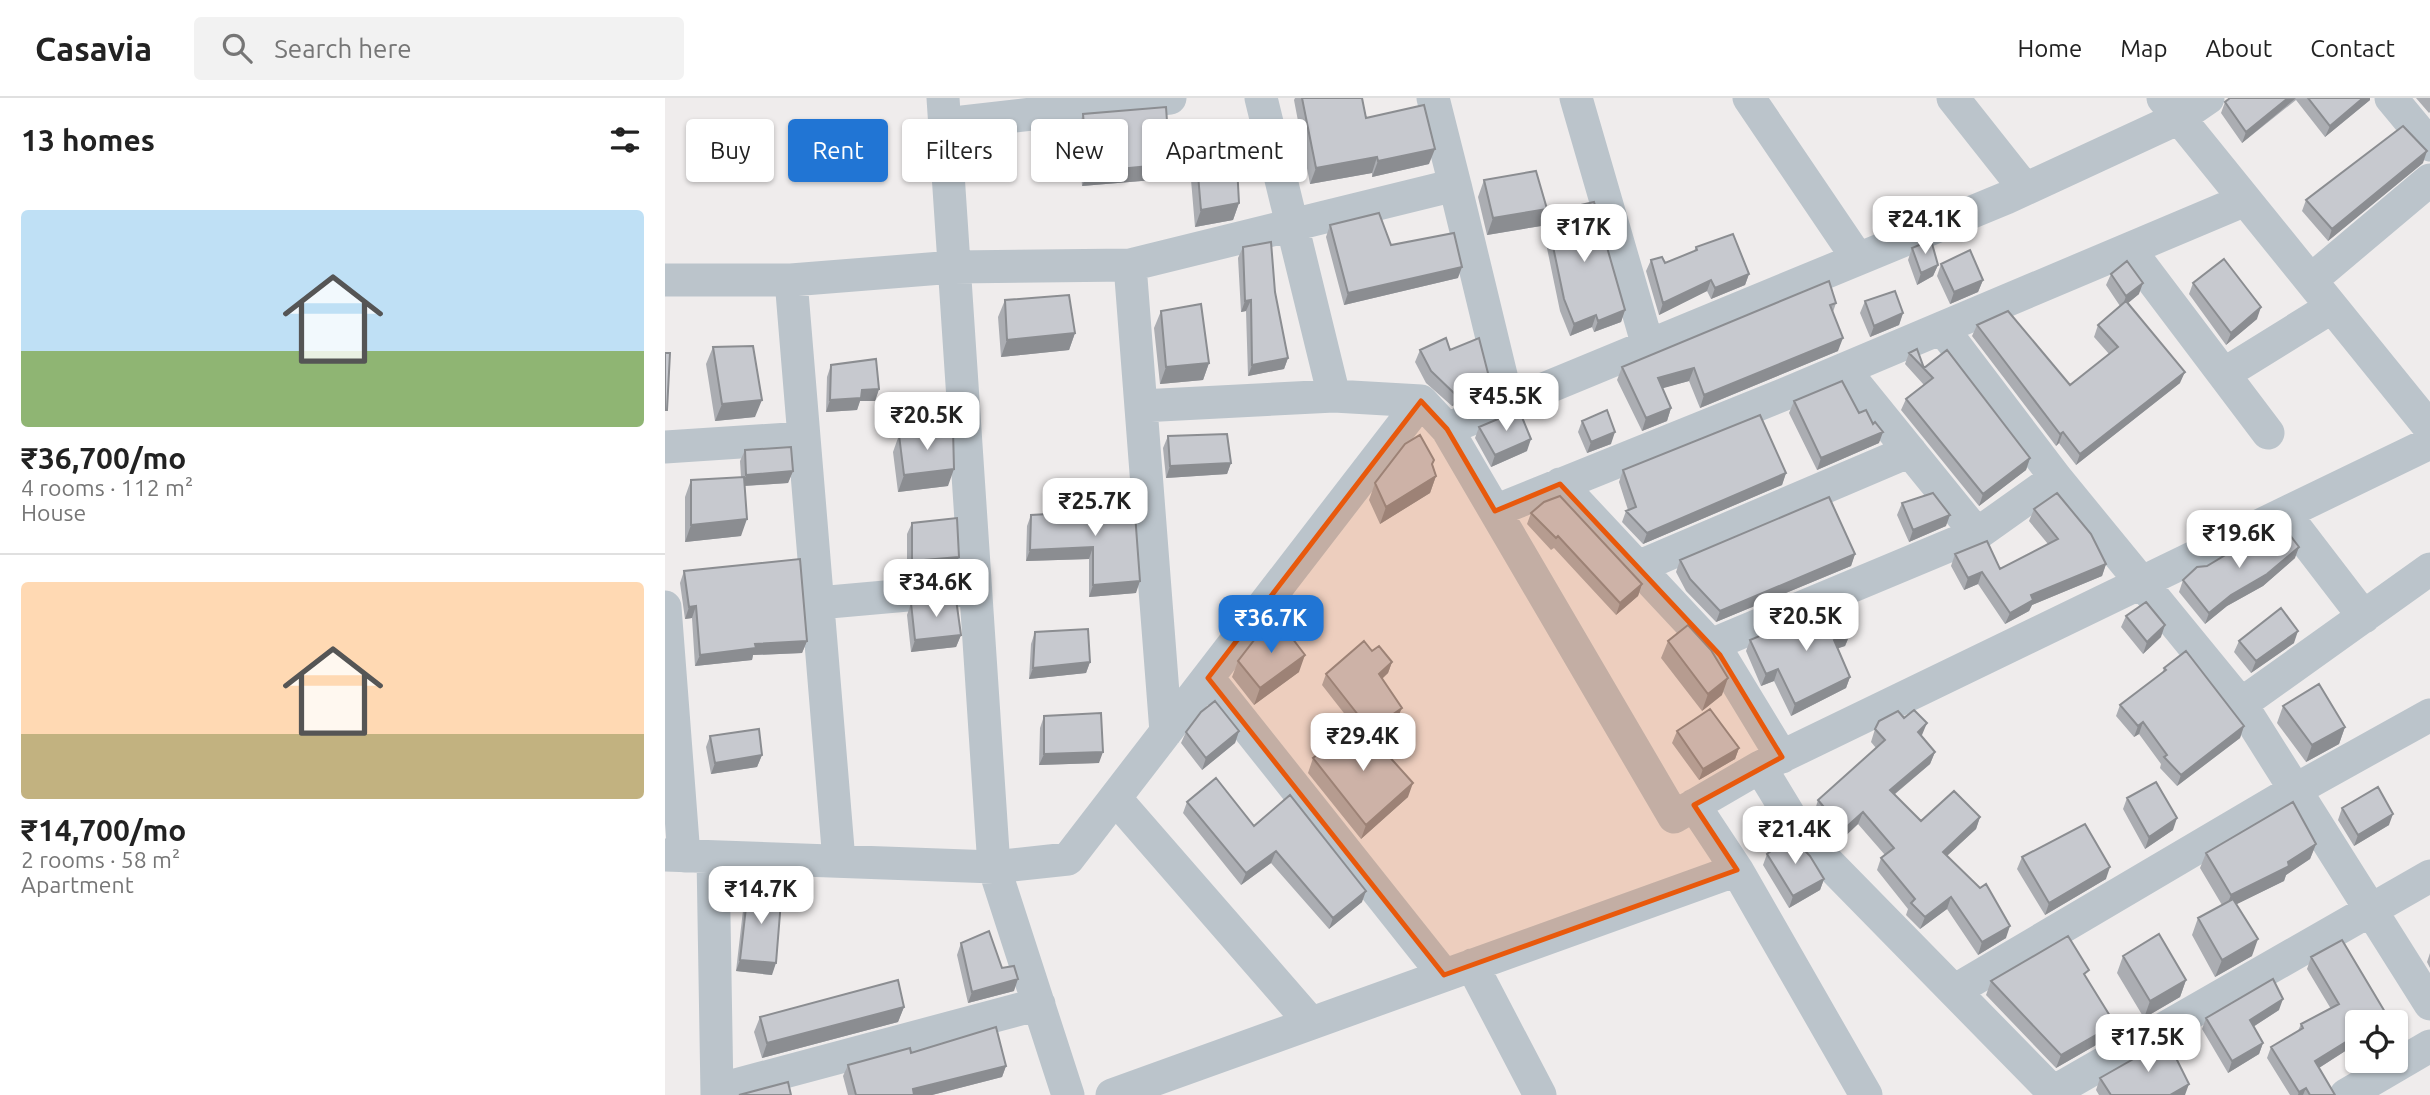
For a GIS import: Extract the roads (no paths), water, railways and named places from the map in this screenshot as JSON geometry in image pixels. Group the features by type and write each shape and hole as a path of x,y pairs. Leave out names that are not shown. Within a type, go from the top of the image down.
{"street":[{"path":"1068,1095 994,867 944,111 1170,98"},
{"path":"1261,98 1334,396"},
{"path":"1433,98 1508,404"},
{"path":"1576,98 1648,346"},
{"path":"1749,98 1858,259"},
{"path":"1953,98 2025,189"},
{"path":"1447,429 2025,189 2171,108 2208,98"},
{"path":"2391,98 2430,145"},
{"path":"2171,108 2430,428"},
{"path":"2311,280 2430,180"},
{"path":"665,280 791,280 954,267 1130,265 1455,185"},
{"path":"1495,510 1844,369 2245,200"},
{"path":"2129,249 2268,433"},
{"path":"1130,265 1166,732"},
{"path":"791,280 839,861"},
{"path":"2224,374 2332,307"},
{"path":"1942,328 2056,478 2241,705 2368,910 2430,1004"},
{"path":"1844,369 1977,534"},
{"path":"1141,405 1334,396 1421,401 1447,429 1674,817 1771,762 2430,443"},
{"path":"687,856 994,867 1068,859 1421,401"},
{"path":"665,447 804,438"},
{"path":"1638,567 1910,451"},
{"path":"1711,645 1977,534 2056,478"},
{"path":"1560,484 1720,655 1771,762 1802,836 2055,1093 2430,876"},
{"path":"2285,514 2364,617"},
{"path":"2241,705 2430,569"},
{"path":"818,603 975,589"},
{"path":"665,607 687,856 717,1092 1038,1004"},
{"path":"1208,678 1458,970 1540,1095"},
{"path":"1954,990 2295,790 2430,715"},
{"path":"1115,798 1311,1023"},
{"path":"1694,805 1737,870 1863,1094"},
{"path":"1112,1095 1737,870"},
{"path":"2346,1095 2430,1046"}]}
